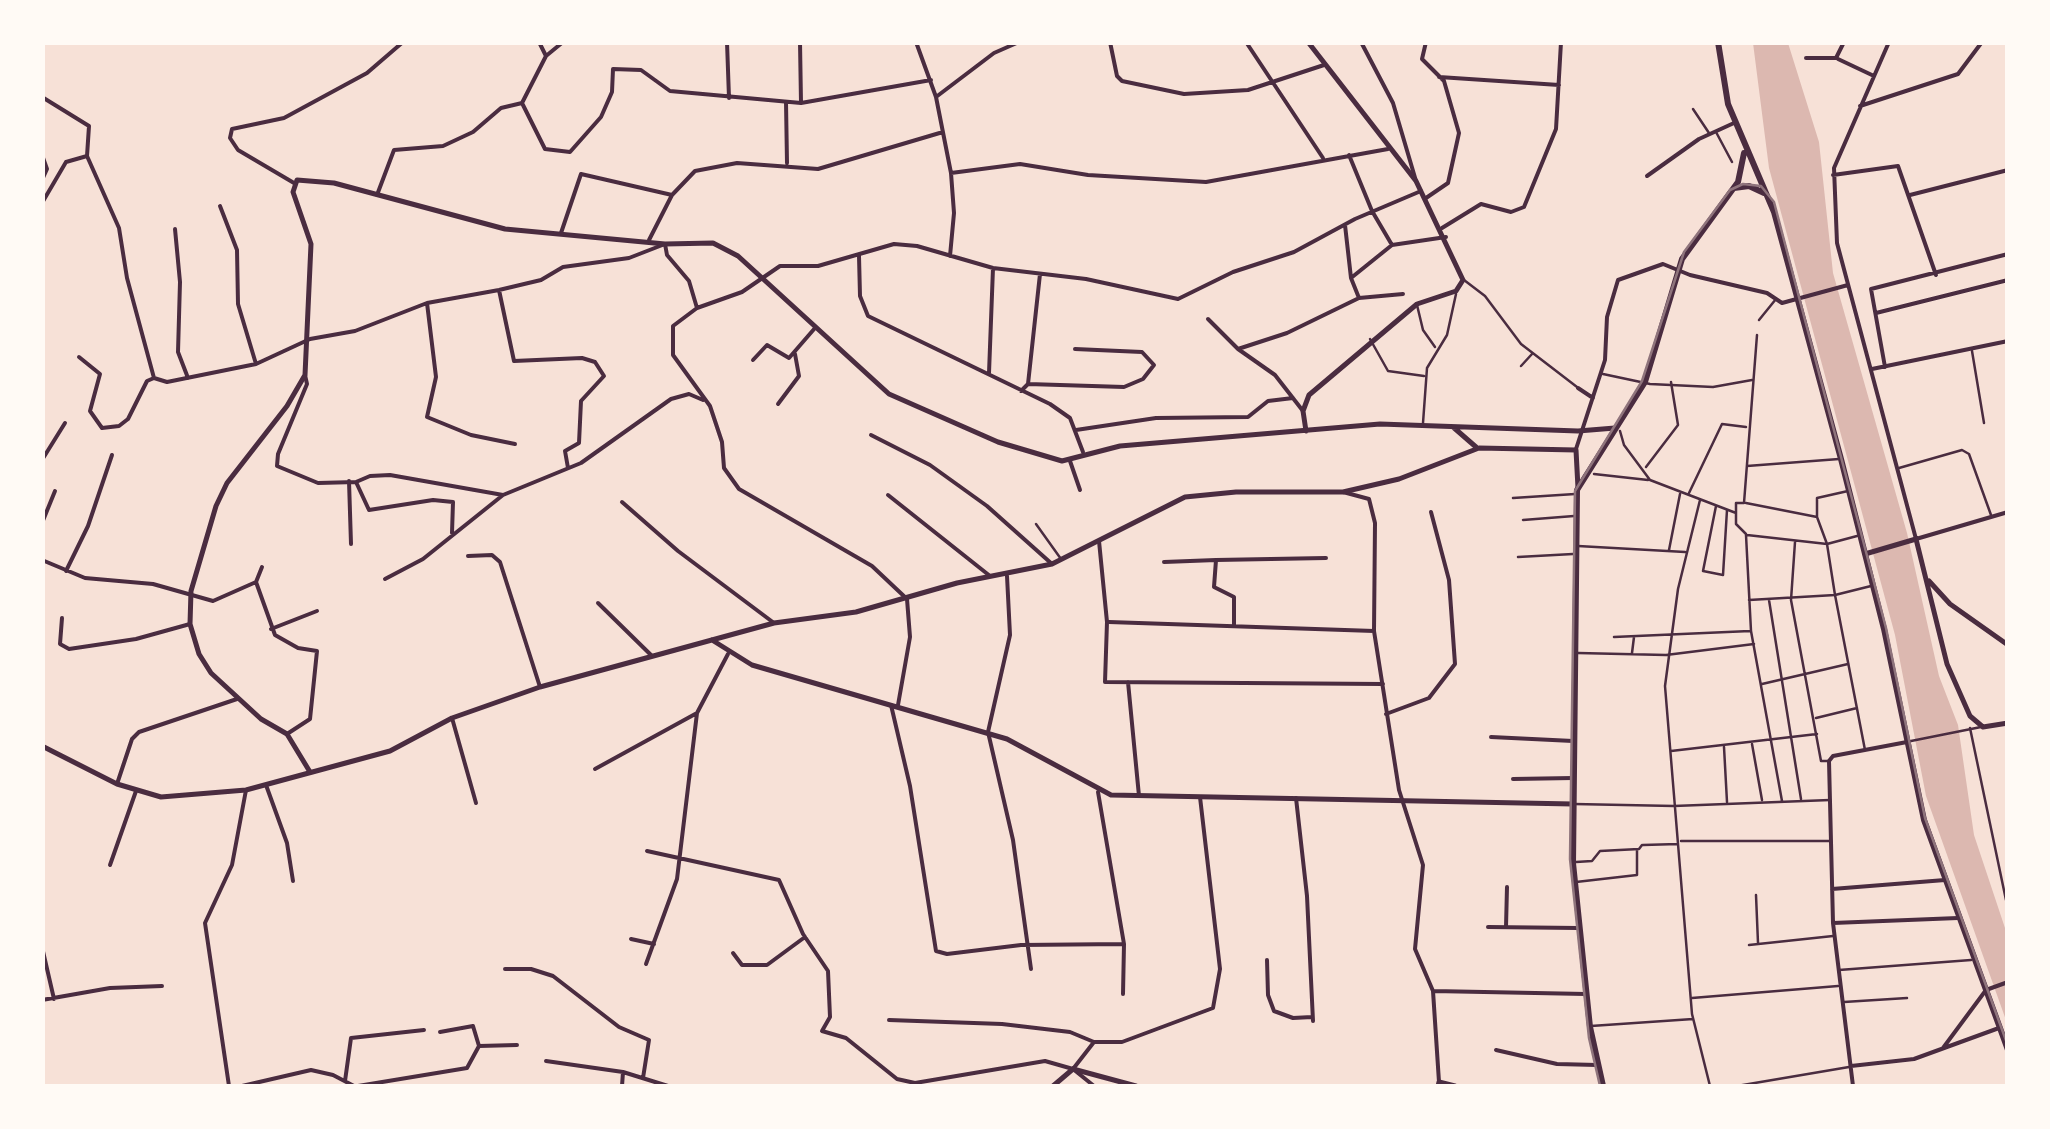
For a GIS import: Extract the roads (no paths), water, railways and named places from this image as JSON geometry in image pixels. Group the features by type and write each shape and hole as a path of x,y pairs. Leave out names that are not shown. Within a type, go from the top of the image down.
{"main road":[{"path":"1718,42 1734,123 1769,199 1801,299 1860,535 1869,553 1924,820 1974,960 1989,989 2008,1050"},
{"path":"1604,1086 1590,1026 1574,862 1572,653 1577,491 1646,382 1679,270 1742,171 1743,147"},
{"path":"1733,188 1758,188 1769,199"}],"street":[{"path":"403,42 367,73 284,118 232,129 230,138 238,150 294,183 312,180 505,229 665,244 713,242 738,256 895,397 998,442 1070,461 1083,452 1306,431 1423,425 1618,430 1624,445 1645,468 1650,480"},
{"path":"539,42 546,56"},
{"path":"376,195 394,150 443,146 473,132 501,108 522,103 546,56 563,42"},
{"path":"727,42 729,98"},
{"path":"800,42 801,104"},
{"path":"916,42 936,97 950,172 954,213 950,256"},
{"path":"936,97 994,52 1018,42"},
{"path":"1110,42 1117,76 1131,85 1202,96 1274,83 1324,65"},
{"path":"1246,42 1323,158"},
{"path":"1308,42 1416,181"},
{"path":"1361,42 1394,102 1416,181 1442,228 1463,280 1485,296 1533,353 1593,398"},
{"path":"1426,42 1422,58 1439,76 1459,133 1448,183 1426,198"},
{"path":"1442,228 1481,204 1511,212 1524,207 1552,144 1561,85 1561,42"},
{"path":"1836,58 1844,42"},
{"path":"1890,42 1833,175 1834,231 1951,674 1970,716 1983,727"},
{"path":"1860,106 1958,74 1982,42"},
{"path":"1806,58 1836,58 1874,76"},
{"path":"522,103 545,149 570,152 601,117 612,92 613,69 641,70 670,91 801,104 931,80"},
{"path":"1439,76 1561,85"},
{"path":"42,97 89,126 86,156 119,228 126,278 154,378"},
{"path":"786,102 787,164"},
{"path":"1693,109 1732,162"},
{"path":"1648,176 1712,132 1734,123"},
{"path":"649,240 672,194 685,178 712,165 787,164 818,170 853,163 943,132"},
{"path":"950,172 1020,164 1088,175 1206,182 1388,149"},
{"path":"42,155 47,169 42,180"},
{"path":"1348,155 1372,211 1392,245"},
{"path":"42,203 66,162 86,156"},
{"path":"1833,175 1895,164 1910,195 1936,276"},
{"path":"1910,195 2008,170"},
{"path":"560,236 581,174 672,194"},
{"path":"294,183 292,192 312,244 310,339 307,384 278,454 277,466 318,483 353,482 378,474 412,476 503,495"},
{"path":"1124,944 1029,945 968,954 936,951 894,704 910,637 907,599 872,566 790,523 739,489 724,468 722,442 710,406 671,346 673,326 698,308 732,297 780,266 818,266 894,244 992,268 1086,278 1178,299 1233,272 1294,252 1372,211 1421,191"},
{"path":"220,206 238,250 238,304 256,364"},
{"path":"1345,225 1351,278 1359,298"},
{"path":"175,229 180,282 178,352 188,378"},
{"path":"1351,278 1392,245 1446,237"},
{"path":"79,357 100,374 90,410 102,428 119,426 128,418 146,381 154,378 167,382 256,364 310,339 355,331 427,303 541,280 564,266 629,258 665,244"},
{"path":"665,244 667,255 689,281 698,308"},
{"path":"1885,366 1871,289 1936,276 2008,254"},
{"path":"858,256 860,296 868,316 1050,404 1070,418 1083,452"},
{"path":"1514,498 1577,491 1578,431 1601,374 1607,316 1618,280 1663,264 1782,303 1848,285"},
{"path":"989,374 992,268"},
{"path":"1020,392 1028,384 1040,274"},
{"path":"1423,425 1425,376 1436,349 1448,335 1456,291 1463,280"},
{"path":"1876,313 2008,280"},
{"path":"500,290 514,361 582,358 595,362 604,376 581,401 577,424 581,437 565,451 568,468"},
{"path":"1306,431 1303,410 1309,395 1370,339 1416,304 1456,291"},
{"path":"1238,349 1288,333 1359,298 1404,294"},
{"path":"1759,320 1776,299"},
{"path":"427,303 436,377 427,417 471,434 515,444"},
{"path":"1416,304 1423,330 1436,349"},
{"path":"1208,319 1238,349 1275,375 1303,410"},
{"path":"753,360 767,346 789,358 815,328"},
{"path":"1744,503 1758,335"},
{"path":"1370,339 1388,372 1425,376"},
{"path":"1872,369 2008,341"},
{"path":"1028,384 1124,387 1143,379 1154,365 1142,352 1076,348"},
{"path":"1972,348 1984,423"},
{"path":"1521,366 1533,353"},
{"path":"778,404 799,376 795,354"},
{"path":"1601,374 1713,387 1754,380"},
{"path":"305,375 227,483 208,530 191,591 190,624 205,664 237,699 287,734 310,772"},
{"path":"1645,468 1678,426 1672,382"},
{"path":"385,580 423,560 503,495 568,468 679,395 695,395 710,406"},
{"path":"1076,430 1156,418 1248,417 1268,402 1293,398"},
{"path":"42,460 64,423"},
{"path":"1688,494 1722,424 1749,428"},
{"path":"1453,426 1479,448"},
{"path":"871,435 930,464 988,506 1052,564"},
{"path":"42,746 116,784 161,797 246,790 390,751 452,718 540,687 774,624 856,612 1052,564 1164,504 1185,497 1236,492 1343,492 1387,484 1479,448 1576,450"},
{"path":"1898,469 1962,450 1969,454 1991,515"},
{"path":"66,571 88,526 112,455"},
{"path":"1746,466 1840,459"},
{"path":"1070,461 1080,490"},
{"path":"1594,474 1650,480 1736,513"},
{"path":"353,482 370,510 450,500 455,504 452,533"},
{"path":"350,544 353,482"},
{"path":"1848,490 1817,498 1816,517 1827,544 1865,750"},
{"path":"42,522 54,491"},
{"path":"1669,551 1680,491"},
{"path":"1343,492 1372,504 1378,565 1374,631 1404,800 1423,865 1414,949 1433,991 1439,1084 1455,1086"},
{"path":"888,495 991,577"},
{"path":"1700,500 1666,655 1690,999 1710,1086"},
{"path":"622,502 774,624"},
{"path":"1816,517 1736,503 1736,524 1746,534 1827,544 1860,535"},
{"path":"1716,506 1703,572 1723,576 1727,510"},
{"path":"1386,714 1429,698 1455,664 1449,580 1431,512"},
{"path":"1869,553 2008,512"},
{"path":"1523,520 1575,516"},
{"path":"1036,524 1062,560"},
{"path":"1746,534 1752,631 1782,801"},
{"path":"1100,541 1107,622 1104,682 1383,684"},
{"path":"1795,542 1791,600 1821,761 1830,762"},
{"path":"1518,557 1574,550 1687,552"},
{"path":"468,556 492,556 500,562 540,687"},
{"path":"1164,562 1326,558"},
{"path":"42,560 66,571 191,591 201,599 220,600 256,582"},
{"path":"1216,560 1214,587 1234,597 1234,626"},
{"path":"262,567 256,582 271,630 280,640 318,651 310,719 287,734"},
{"path":"1007,576 1010,635 988,732 1013,840 1031,968"},
{"path":"1928,578 1950,604 2005,642"},
{"path":"1748,600 1791,600 1873,586"},
{"path":"1769,600 1785,678 1802,800"},
{"path":"598,602 652,656"},
{"path":"1935,615 1939,606 1950,604"},
{"path":"271,630 317,611"},
{"path":"62,618 60,644 69,648 136,638 190,624"},
{"path":"1107,622 1374,631"},
{"path":"1614,636 1752,631"},
{"path":"1632,654 1634,637"},
{"path":"712,640 728,654 787,676 988,732 1098,792 1139,797 1573,804 1830,800"},
{"path":"1572,653 1666,655 1755,644"},
{"path":"646,964 677,879 697,713 728,654"},
{"path":"1760,684 1848,664"},
{"path":"1128,682 1139,797"},
{"path":"116,784 132,738 139,732 237,699"},
{"path":"1816,718 1857,708"},
{"path":"595,769 697,713"},
{"path":"452,718 476,803"},
{"path":"1854,1086 1833,923 1830,762 1833,756 1959,729 2008,724"},
{"path":"1970,728 2007,902"},
{"path":"1670,751 1818,734"},
{"path":"1491,737 1573,741"},
{"path":"1752,742 1762,801"},
{"path":"1724,746 1728,802"},
{"path":"1513,779 1573,778"},
{"path":"266,785 287,843 294,881"},
{"path":"229,1086 205,923 232,865 246,790"},
{"path":"110,865 136,791"},
{"path":"1098,792 1124,944 1123,994"},
{"path":"889,1020 1002,1024 1070,1032 1094,1042 1146,1036 1204,1014 1217,1000 1220,969 1200,797"},
{"path":"1267,960 1268,995 1274,1010 1293,1018 1313,1019 1307,896 1296,798"},
{"path":"1574,862 1592,861 1600,851 1637,850 1643,845 1831,841"},
{"path":"1575,882 1638,875 1637,850"},
{"path":"647,851 774,877 805,937 821,956 830,982 830,1016 822,1031 846,1038 897,1079 914,1083 1045,1061 1136,1086"},
{"path":"1832,889 1944,880"},
{"path":"1506,927 1507,886"},
{"path":"1756,896 1758,945"},
{"path":"1833,923 1958,918"},
{"path":"1488,927 1578,928"},
{"path":"1749,946 1834,936"},
{"path":"733,953 742,965 767,964 805,937"},
{"path":"631,938 654,944"},
{"path":"42,947 54,998"},
{"path":"1838,970 1974,960"},
{"path":"505,969 532,969 553,976 619,1027 649,1040 643,1078"},
{"path":"1942,1048 1989,989 2008,982"},
{"path":"42,1000 110,988 162,986"},
{"path":"1690,999 1840,986"},
{"path":"1433,991 1586,994"},
{"path":"1842,1002 1907,998"},
{"path":"1590,1026 1693,1019"},
{"path":"242,1086 311,1070 356,1086 461,1071 477,1055 479,1046 468,1023 440,1032"},
{"path":"1737,1086 1914,1059 1999,1028"},
{"path":"345,1080 351,1038 424,1030"},
{"path":"1053,1086 1073,1069 1094,1042"},
{"path":"479,1046 517,1045"},
{"path":"1496,1050 1557,1064 1598,1065"},
{"path":"546,1060 623,1072 668,1086"},
{"path":"1073,1069 1094,1086"},
{"path":"622,1086 623,1072"},
{"path":"1656,1086 1684,1086"}],"tram line":[{"path":"1600,1086 1589,1038 1570,859 1575,491 1642,381 1684,252 1730,190 1743,184 1761,186 1774,202 1886,628 1925,818 2008,1046"}]}
